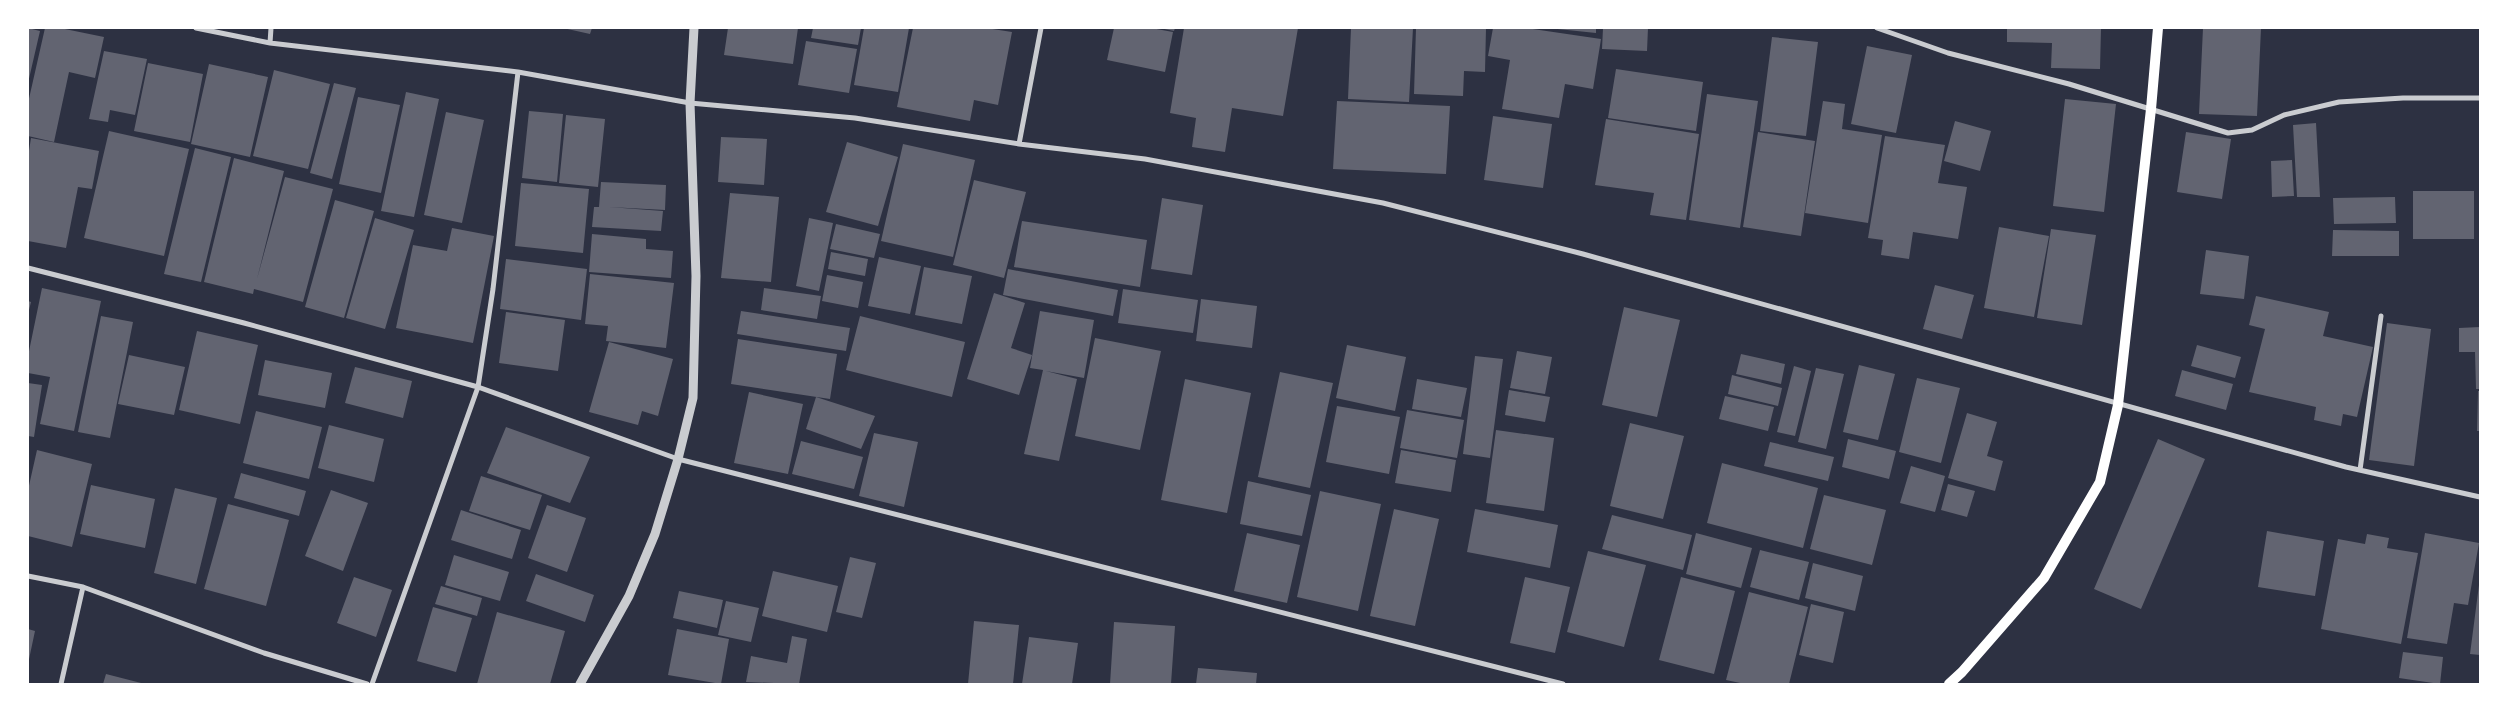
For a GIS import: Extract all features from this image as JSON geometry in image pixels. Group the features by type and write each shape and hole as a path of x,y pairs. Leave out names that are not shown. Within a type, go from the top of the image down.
{"main road":[{"path":"1949,684 1962,672 2044,578 2100,482 2118,405 2152,109 2158,28"}],"street":[{"path":"196,28 270,43 518,72 690,103 855,118 1019,144 1145,159 1383,204 1583,254 2118,405 2360,470 2480,496"},
{"path":"270,43 271,28"},
{"path":"580,684 629,596 655,534 678,459 693,398 696,276 690,103 694,28"},
{"path":"1019,144 1042,28"},
{"path":"1876,28 1948,53 2069,84 2228,133 2252,130 2284,115 2339,102 2403,98 2480,98"},
{"path":"372,684 478,387 493,289 518,72"},
{"path":"28,268 244,323 478,387 678,459 1563,684"},
{"path":"2360,470 2381,316"},
{"path":"28,576 83,587 264,653 367,684"},
{"path":"60,684 83,587"}],"building":[{"path":"28,28 40,31 28,83"},
{"path":"45,28 60,28 104,37 95,78 69,72 54,142 28,136 28,103"},
{"path":"563,28 592,28 590,34"},
{"path":"728,28 798,28 793,64 724,55"},
{"path":"813,28 861,28 858,45 811,38"},
{"path":"864,28 909,28 898,92 854,85"},
{"path":"913,28 986,28 1012,32 998,105 974,100 970,121 897,107"},
{"path":"1114,28 1151,28 1173,32 1165,72 1107,60"},
{"path":"1160,28 1175,28 1174,31"},
{"path":"1184,28 1298,28 1283,116 1232,108 1225,152 1192,147 1196,118 1170,113"},
{"path":"1351,28 1413,28 1409,102 1348,99"},
{"path":"1416,28 1486,28 1485,72 1464,71 1463,96 1414,94"},
{"path":"1493,28 1526,28 1601,39 1593,89 1565,84 1559,118 1502,109 1510,60 1488,56"},
{"path":"1548,28 1596,28 1596,33"},
{"path":"1603,28 1648,28 1647,51 1602,49"},
{"path":"2007,28 2101,28 2100,69 2051,68 2052,43 2007,42"},
{"path":"2203,28 2261,28 2257,116 2199,114"},
{"path":"1772,37 1818,42 1806,136 1760,131"},
{"path":"806,41 857,49 849,93 798,85"},
{"path":"1867,46 1912,55 1896,133 1851,124"},
{"path":"104,51 147,59 135,115 110,110 108,122 89,119"},
{"path":"148,63 203,74 190,142 134,131"},
{"path":"209,64 268,77 250,157 191,144"},
{"path":"1616,69 1703,82 1696,131 1608,118"},
{"path":"274,70 330,84 308,169 253,156"},
{"path":"334,83 356,88 332,179 310,173"},
{"path":"406,92 439,99 414,217 381,211"},
{"path":"1707,94 1758,101 1740,228 1689,220"},
{"path":"358,97 400,105 381,193 339,184"},
{"path":"2065,99 2116,104 2104,212 2053,206"},
{"path":"1337,101 1450,106 1446,174 1333,169"},
{"path":"1823,101 1845,104 1842,129 1882,135 1868,223 1805,213"},
{"path":"529,111 563,114 557,182 522,178"},
{"path":"446,112 484,120 462,223 424,215"},
{"path":"566,115 605,119 598,187 559,183"},
{"path":"1493,116 1552,124 1543,188 1484,180"},
{"path":"1606,119 1699,134 1686,220 1650,215 1654,193 1595,185"},
{"path":"1955,121 1991,131 1980,171 1944,161"},
{"path":"2316,123 2320,197 2297,197 2293,125"},
{"path":"109,131 189,149 164,256 84,238"},
{"path":"1758,132 1815,141 1801,236 1743,227"},
{"path":"2186,132 2231,139 2222,199 2177,192"},
{"path":"1885,136 1945,145 1938,183 1967,187 1958,239 1913,232 1909,259 1881,255 1883,240 1868,238"},
{"path":"721,137 767,139 764,185 718,182"},
{"path":"31,138 99,151 92,189 78,187 66,248 28,241 28,157"},
{"path":"847,142 898,157 878,226 826,212"},
{"path":"903,144 975,160 953,257 881,241"},
{"path":"195,148 231,157 201,282 164,274"},
{"path":"234,158 284,171 257,279 285,177 333,189 303,302 254,289 253,294 204,282"},
{"path":"2292,160 2294,196 2272,197 2271,161"},
{"path":"974,180 1026,192 1004,278 953,265"},
{"path":"601,182 666,185 665,210 609,207 663,211 661,231 592,227 594,207 599,207"},
{"path":"521,183 589,189 583,253 515,246"},
{"path":"2413,191 2474,191 2474,239 2413,239"},
{"path":"730,193 779,197 771,282 721,278"},
{"path":"2395,197 2396,223 2334,224 2333,198"},
{"path":"1162,198 1203,205 1192,275 1151,269"},
{"path":"335,200 374,211 344,318 305,307"},
{"path":"375,218 414,230 385,329 346,318"},
{"path":"809,218 833,223 819,291 796,286"},
{"path":"1022,221 1147,240 1140,287 1014,267"},
{"path":"836,224 880,234 874,258 830,249"},
{"path":"1999,227 2049,236 2034,317 1984,308"},
{"path":"452,228 494,236 473,343 396,328 413,245 447,251"},
{"path":"2051,229 2096,235 2082,325 2037,318"},
{"path":"2333,230 2399,231 2399,256 2332,256"},
{"path":"592,234 646,239 646,249 673,251 671,278 589,272"},
{"path":"2206,250 2249,256 2244,299 2200,294"},
{"path":"831,252 868,259 865,276 828,269"},
{"path":"879,257 921,266 910,314 868,306"},
{"path":"506,259 587,269 581,320 500,309"},
{"path":"924,267 972,276 962,324 915,315"},
{"path":"1008,269 1118,290 1113,316 1003,295"},
{"path":"590,274 674,283 666,348 606,341 608,326 585,324"},
{"path":"827,275 863,282 858,308 822,301"},
{"path":"1935,285 1974,295 1962,339 1923,329"},
{"path":"42,288 101,301 74,431 40,424 50,377 28,373 28,356"},
{"path":"764,288 821,296 817,319 761,310"},
{"path":"1123,289 1198,300 1193,333 1118,323"},
{"path":"994,293 1025,303 1011,348 1032,355 1019,395 967,379"},
{"path":"2256,296 2329,312 2323,336 2373,347 2357,417 2343,414 2341,426 2314,420 2316,407 2249,392 2265,329 2249,325"},
{"path":"1201,299 1257,306 1252,348 1196,341"},
{"path":"28,301 31,302 28,314"},
{"path":"1624,307 1680,320 1657,417 1602,405"},
{"path":"741,311 850,328 846,351 737,334"},
{"path":"1040,311 1094,320 1084,378 1046,371 1077,379 1059,461 1024,454 1043,370 1030,368"},
{"path":"506,312 565,320 558,371 499,363"},
{"path":"101,316 133,322 110,438 78,432"},
{"path":"860,316 965,342 952,397 846,370"},
{"path":"2387,323 2431,329 2414,466 2369,460"},
{"path":"2480,327 2480,389 2476,389 2475,352 2459,352 2459,328"},
{"path":"197,331 258,345 240,424 179,410"},
{"path":"1095,338 1161,351 1140,450 1075,436"},
{"path":"738,339 837,354 830,399 731,384"},
{"path":"609,342 673,359 658,416 642,411 638,425 589,412"},
{"path":"1347,345 1406,357 1395,411 1336,398"},
{"path":"2197,345 2241,357 2235,378 2191,366"},
{"path":"1517,351 1552,357 1545,394 1510,388"},
{"path":"1741,354 1785,364 1781,384 1736,374"},
{"path":"129,355 185,367 174,415 118,404"},
{"path":"1475,356 1503,359 1490,458 1463,454"},
{"path":"265,360 332,373 325,408 258,395"},
{"path":"1859,365 1895,374 1878,440 1843,432"},
{"path":"1794,366 1811,371 1795,436 1777,432"},
{"path":"355,367 412,381 403,418 345,403"},
{"path":"1816,368 1844,374 1826,449 1798,442"},
{"path":"2182,370 2233,384 2226,410 2175,396"},
{"path":"1280,372 1333,383 1310,488 1258,477"},
{"path":"1732,375 1782,388 1778,406 1728,394"},
{"path":"1917,378 1960,388 1941,463 1899,452"},
{"path":"1185,379 1251,393 1227,513 1161,500"},
{"path":"1417,379 1467,388 1461,417 1412,409"},
{"path":"28,383 42,385 34,437 28,436"},
{"path":"1509,390 1550,397 1545,422 1505,415"},
{"path":"2478,391 2480,391 2480,431 2477,431"},
{"path":"749,392 803,404 788,474 734,463"},
{"path":"1725,396 1774,407 1768,431 1719,419"},
{"path":"816,397 875,416 861,449 806,429"},
{"path":"1337,406 1400,417 1389,474 1326,462"},
{"path":"1407,410 1464,420 1457,458 1400,448"},
{"path":"256,411 322,427 309,479 243,463"},
{"path":"1967,413 1997,422 1987,456 2003,461 1995,491 1948,478"},
{"path":"1630,423 1684,436 1663,519 1610,506"},
{"path":"329,425 384,439 374,482 318,468"},
{"path":"506,427 590,457 570,503 487,473"},
{"path":"1496,430 1554,438 1544,511 1486,503"},
{"path":"874,433 918,442 904,507 859,496"},
{"path":"1848,439 1896,451 1889,479 1842,467"},
{"path":"2158,439 2205,459 2141,609 2094,589"},
{"path":"801,441 863,457 854,489 792,474"},
{"path":"1770,442 1834,457 1828,481 1764,466"},
{"path":"37,450 92,464 72,547 28,536 28,490"},
{"path":"1401,450 1456,460 1451,492 1395,483"},
{"path":"1722,463 1818,488 1803,548 1707,523"},
{"path":"1911,466 1945,476 1935,512 1900,503"},
{"path":"241,473 306,491 299,516 234,498"},
{"path":"481,476 542,495 530,530 469,511"},
{"path":"1248,481 1311,495 1302,536 1240,524"},
{"path":"1948,484 1975,491 1967,517 1941,510"},
{"path":"91,485 155,499 145,548 80,534"},
{"path":"175,488 217,498 196,584 154,573"},
{"path":"331,490 368,503 343,571 305,556"},
{"path":"1320,491 1381,504 1358,611 1297,597"},
{"path":"1824,495 1886,510 1872,565 1810,549"},
{"path":"228,504 289,520 266,606 204,589"},
{"path":"547,505 586,518 567,572 528,558"},
{"path":"1394,509 1439,519 1415,626 1370,616"},
{"path":"1475,509 1558,525 1550,568 1467,552"},
{"path":"461,510 521,530 512,559 451,540"},
{"path":"1612,515 1692,535 1683,570 1602,549"},
{"path":"2267,531 2324,541 2315,596 2258,587"},
{"path":"1247,533 1300,545 1287,603 1234,591"},
{"path":"1696,533 1752,548 1741,588 1686,574"},
{"path":"2425,533 2479,543 2468,605 2454,603 2447,644 2407,638"},
{"path":"2367,534 2389,538 2387,548 2418,553 2401,644 2321,629 2338,539 2365,544"},
{"path":"1760,550 1809,562 1799,600 1750,587"},
{"path":"1588,551 1646,565 1624,647 1567,632"},
{"path":"454,555 509,572 500,601 445,585"},
{"path":"850,557 876,563 862,618 836,612"},
{"path":"1813,563 1863,576 1855,611 1805,598"},
{"path":"773,571 838,586 827,632 762,616"},
{"path":"536,574 594,595 585,622 526,601"},
{"path":"354,577 392,590 376,637 337,623"},
{"path":"1525,577 1570,587 1555,653 1510,643"},
{"path":"1681,577 1735,591 1714,674 1659,660"},
{"path":"2480,585 2480,655 2470,654"},
{"path":"441,586 482,598 477,616 435,604"},
{"path":"679,591 723,600 717,628 673,618"},
{"path":"1749,592 1808,607 1789,684 1745,684 1726,680"},
{"path":"726,601 759,608 751,642 718,635"},
{"path":"1811,604 1844,612 1833,663 1799,655"},
{"path":"433,607 472,618 456,672 417,661"},
{"path":"497,612 565,631 550,684 477,684"},
{"path":"974,621 1019,625 1013,684 968,684"},
{"path":"1114,622 1175,626 1171,684 1110,684"},
{"path":"28,629 35,631 28,664"},
{"path":"677,629 729,639 721,684 668,675"},
{"path":"792,636 807,639 799,684 746,682 751,656 787,663"},
{"path":"1029,637 1078,643 1072,684 1022,684"},
{"path":"2403,652 2443,657 2440,684 2399,678"},
{"path":"1198,668 1257,673 1256,684 1196,684"},
{"path":"106,674 145,684 103,684"}]}
